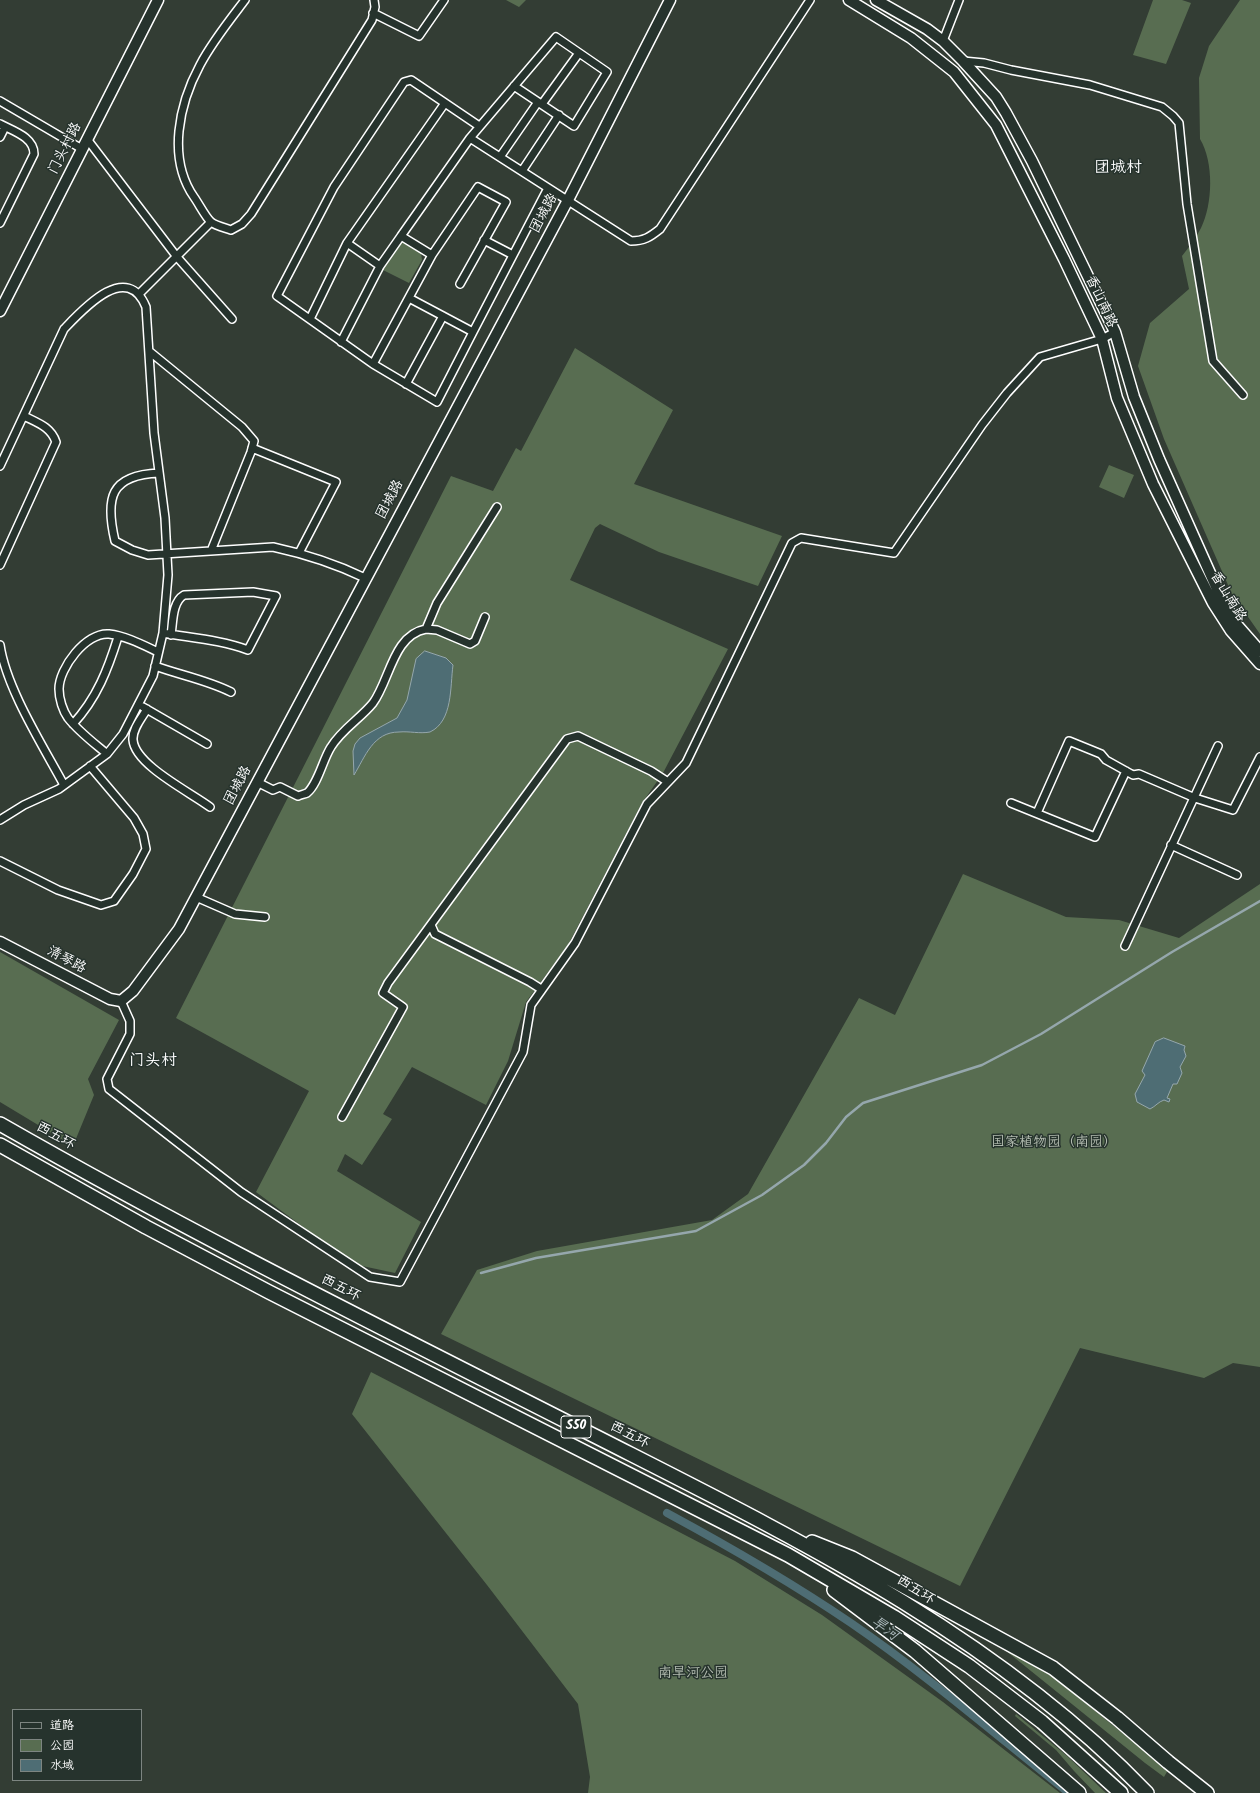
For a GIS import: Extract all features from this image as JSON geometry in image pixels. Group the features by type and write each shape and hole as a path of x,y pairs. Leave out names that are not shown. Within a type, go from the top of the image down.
{"highway":[{"name":"西五环","path":"0,1124 155,1210 277,1274 762,1521 904,1601 1053,1706 1126,1771 1147,1793"},
{"name":"S50","path":"0,1145 146,1227 269,1292 788,1555 894,1617 968,1666 1042,1722 1118,1789"},
{"path":"762,1521 852,1558 1053,1668 1117,1718 1207,1793"},
{"path":"788,1555 915,1652 1079,1793"}],"street":[{"name":"门头村路","path":"0,311 3,300 158,0"},
{"path":"245,0 224,27 200,64 185,99 179,129 179,154 182,173 189,190 212,222 231,230 242,224 251,214 372,20 374,0"},
{"path":"373,13 419,36 444,0"},
{"name":"团城路","path":"120,1001 133,991 178,929 196,897 568,200 670,0"},
{"path":"470,138 631,241 640,241 650,238 660,229 810,0"},
{"name":"香山南路","path":"849,0 911,38 954,72 996,125 1061,252 1102,339 1117,398 1153,484 1212,603 1231,631 1260,664"},
{"name":"香山南路","path":"876,0 927,29 943,41 964,61 996,97 1006,113 1032,162 1115,332 1137,404 1159,459 1222,600 1238,626 1260,651"},
{"path":"943,41 957,1"},
{"path":"341,342 380,266 470,138 479,126 556,37 607,72 574,126 514,86"},
{"path":"500,157 579,53"},
{"path":"964,61 984,62 1012,70 1090,85 1162,108 1173,116 1179,123 1187,204 1213,361 1243,395"},
{"path":"479,126 411,80 404,82 334,186 277,296 373,364 436,402 548,188"},
{"path":"0,102 82,149"},
{"path":"310,319 347,244 445,103"},
{"path":"522,171 559,115"},
{"path":"0,136 3,125 29,140 34,146 34,154 0,223"},
{"path":"87,139 177,257 232,320"},
{"path":"373,364 432,255 478,187 506,202 460,284"},
{"path":"139,294 212,222"},
{"path":"401,236 432,255"},
{"path":"484,240 513,255"},
{"path":"347,244 380,266"},
{"path":"0,466 64,329 77,315 103,293 121,288 136,291 146,307 154,433 165,518 168,575 163,633 153,676 124,734 107,754 64,785 24,805 0,820"},
{"path":"409,298 473,332"},
{"path":"406,384 444,316"},
{"path":"120,1001 130,1021 130,1034 107,1080 109,1089 241,1192 370,1277 400,1282 523,1052 531,1005 575,943 647,804 686,763 792,543 801,538 894,553 982,424 1007,393 1040,357 1102,339 1115,332"},
{"path":"149,351 242,427 254,441 211,551"},
{"path":"0,565 56,442 53,434 46,427 24,416"},
{"path":"252,448 336,482 299,553"},
{"path":"159,472 135,476 122,483 112,494 111,524 115,541 132,550 148,555 273,548 299,553 346,568 365,578"},
{"path":"426,629 437,603 496,507"},
{"path":"163,633 171,635 219,641 248,650 276,596 253,592 184,596 178,598 171,635"},
{"path":"257,782 273,790 280,787 298,796 306,793 313,783 331,747 343,732 360,717 373,702 399,650 406,640 418,630 426,629 437,630 470,644 475,641 485,617"},
{"path":"107,754 68,718 60,701 59,689 69,663 79,648 91,639 108,634 158,652"},
{"path":"74,724 89,705 98,690 106,673 118,637"},
{"path":"0,645 8,676 64,785"},
{"path":"155,666 189,677 211,682 231,692"},
{"path":"139,705 208,744"},
{"path":"146,709 136,728 133,738 135,748 145,762 158,773 193,794 210,807"},
{"path":"342,1117 403,1008 383,993 451,894 566,739 578,736 651,771 668,782"},
{"path":"1037,813 1069,742 1101,754 1106,760 1133,775 1139,774 1195,798 1233,810 1260,757"},
{"path":"1125,946 1218,746"},
{"path":"0,861 58,890 101,905 114,901 133,874 146,849 143,834 134,818 90,766"},
{"path":"1011,803 1095,837 1126,771"},
{"path":"1171,845 1237,875"},
{"path":"196,897 235,914 265,916"},
{"path":"431,925 435,934 541,989"},
{"name":"清琴路","path":"0,942 110,999 120,1001"}],"green space":[{"path":"506,0 526,0 519,7"},
{"path":"1153,0 1182,0 1191,3 1166,64 1133,55"},
{"path":"1240,0 1260,0 1260,634 1232,594 1164,439 1138,366 1150,323 1189,289 1182,256 1201,228 1208,207 1210,195 1210,171 1208,159 1205,148 1200,139 1199,78 1209,46"},
{"path":"398,240 421,253 422,260 409,283 381,269"},
{"path":"575,348 673,410 634,484 782,536 758,586 659,552 600,524 595,528 570,580 728,649 663,773 642,803 568,945 526,1002 508,1061 486,1105 412,1067 383,1114 392,1119 362,1165 345,1154 337,1171 421,1222 395,1273 353,1264 256,1192 309,1091 176,1018 451,476 493,491 516,448 521,451"},
{"path":"1109,465 1134,475 1124,498 1099,487"},
{"name":"国家植物园（南园）","path":"963,874 1066,917 1119,920 1179,938 1260,884 1260,1367 1233,1363 1204,1378 1080,1348 960,1586 441,1334 477,1270 537,1251 712,1220 748,1194 859,998 895,1015"},
{"path":"0,952 119,1020 88,1079 94,1095 73,1146 0,1102"},
{"name":"南旱河公园","path":"371,1372 735,1561 822,1615 943,1702 1060,1793 588,1793 590,1777 578,1704 487,1585 352,1414"},
{"path":"995,1642 1047,1672 1168,1770 1164,1777 1145,1763"},
{"path":"1016,1714 1066,1755 1106,1793 1095,1793 1056,1750 1015,1716"}],"water":[{"path":"425,651 446,658 453,665 449,703 443,720 430,732 399,732 390,733 383,736 376,741 366,753 354,775 353,751 355,744 360,738 397,718 407,700 416,659"},
{"path":"1164,1038 1185,1046 1184,1050 1186,1056 1180,1067 1182,1073 1177,1084 1173,1084 1167,1098 1170,1099 1169,1102 1164,1100 1150,1109 1137,1102 1135,1094 1145,1075 1142,1071 1155,1042"}],"waterway":[{"path":"481,1273 536,1258 696,1231 762,1195 804,1165 826,1143 846,1117 863,1103 982,1065 1041,1034 1172,952 1260,901"},
{"name":"旱河","path":"667,1513 760,1566 851,1623 907,1663 1069,1793"}],"district":[{"name":"团城村","path":"1118,169"},
{"name":"门头村","path":"153,1062"}]}
